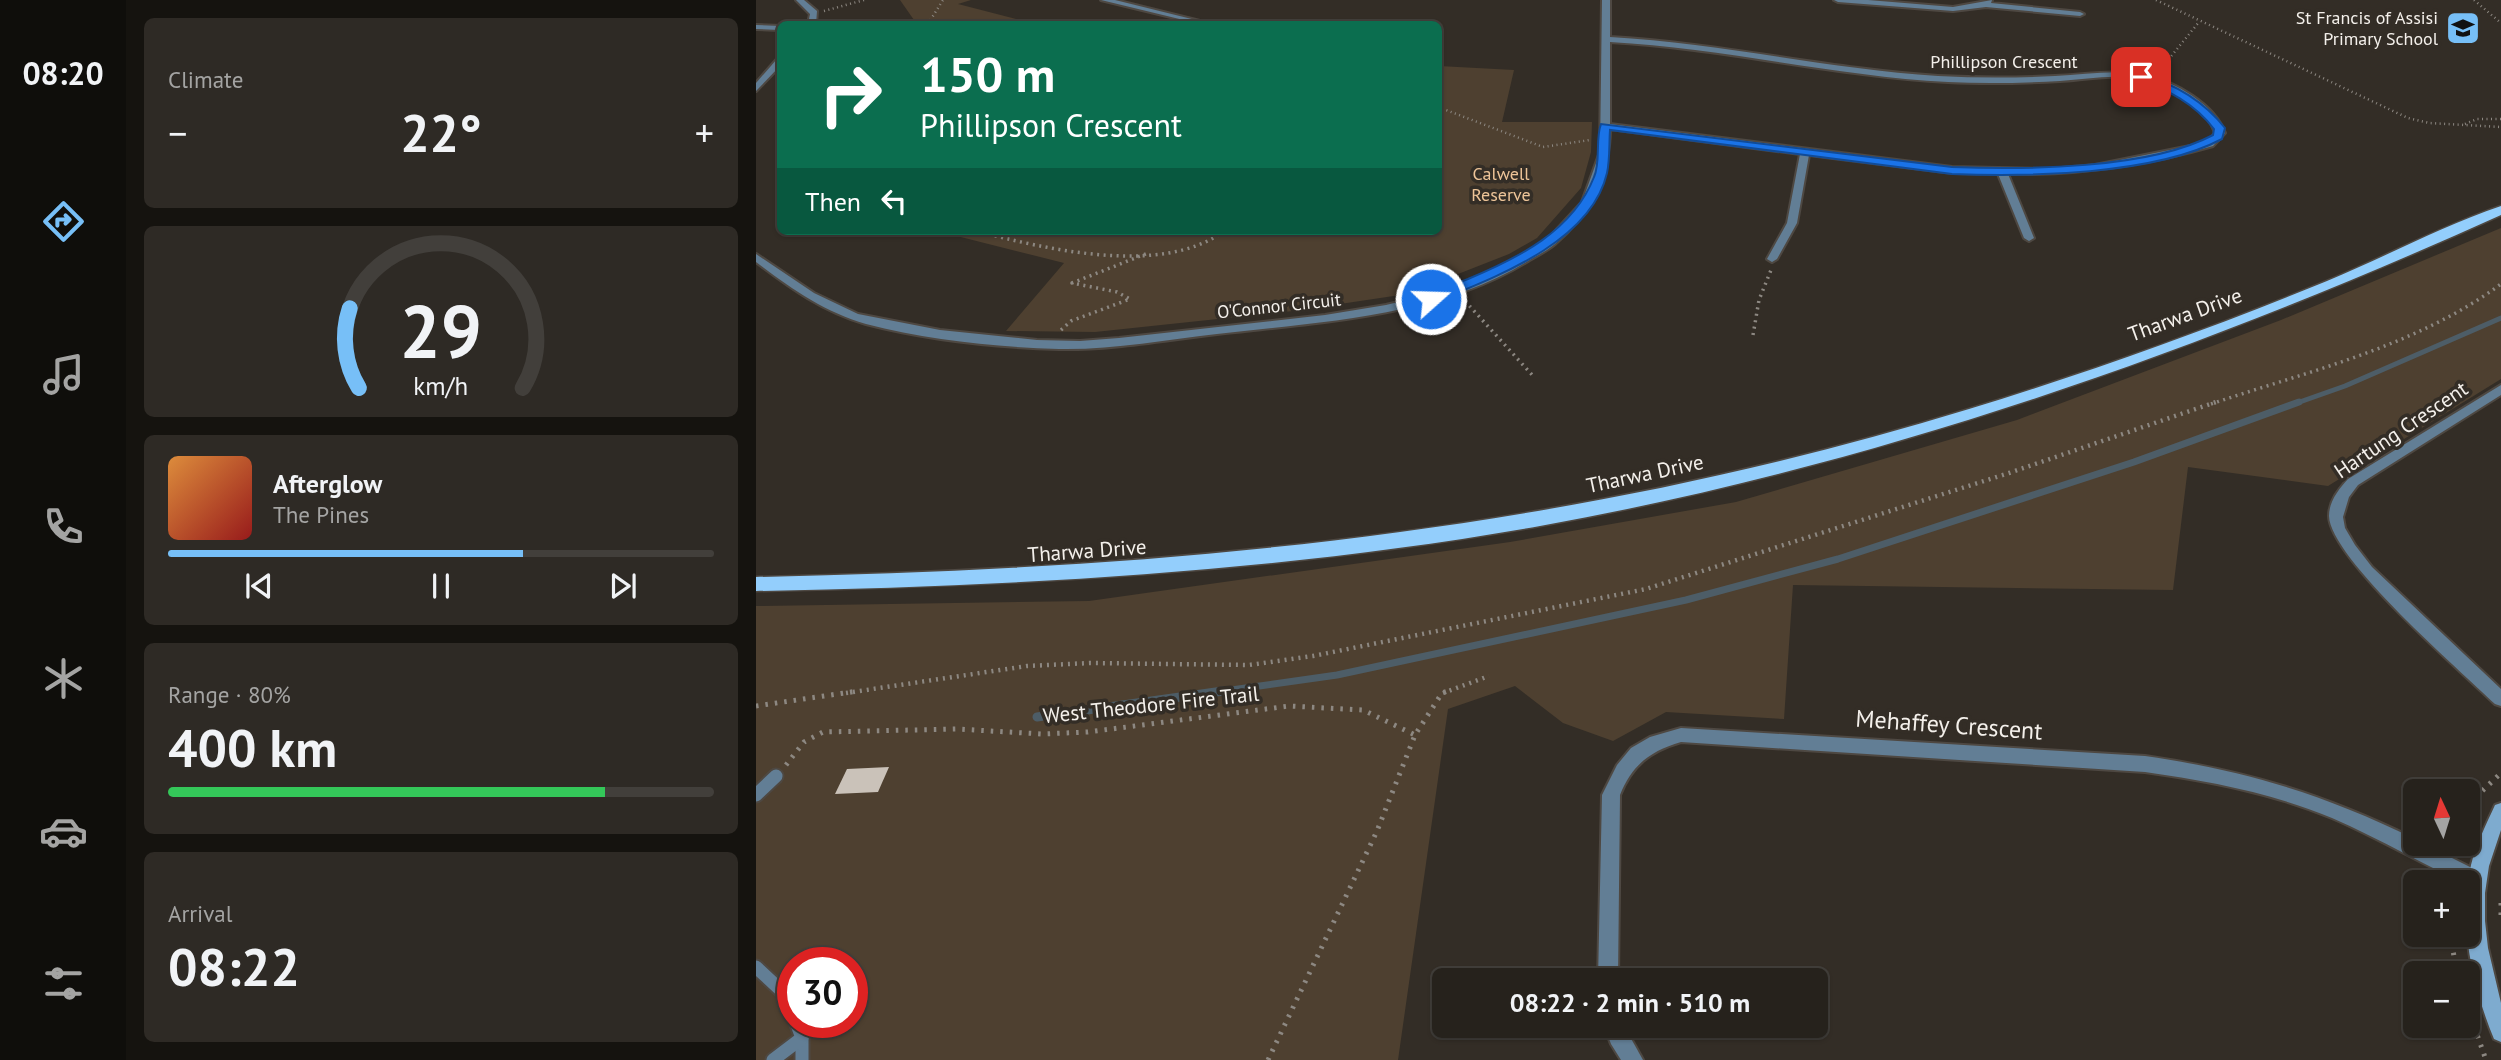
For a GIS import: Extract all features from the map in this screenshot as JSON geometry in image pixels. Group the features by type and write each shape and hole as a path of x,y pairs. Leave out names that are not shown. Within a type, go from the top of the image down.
{"main road":[{"name":"Tharwa Drive","path":"756,584 955,582 1204,565 1383,543 1637,500 1793,465 1999,406 2277,306 2412,251 2501,210"}],"street":[{"path":"800,0 812,9 815,17 813,21"},
{"path":"1105,0 1195,21"},
{"name":"O'Connor Circuit","path":"756,257 808,296 834,310 889,325 1023,343 1084,344 1356,316 1431,299 1475,283 1514,264 1547,243 1572,220 1590,197 1601,174 1605,126 1606,0"},
{"path":"1838,0 1953,9 1987,2 2080,13"},
{"path":"756,27 777,28"},
{"name":"Phillipson Crescent","path":"1605,126 1952,170 2003,173 2095,167 2196,148 2218,137 2220,128 2205,110 2172,88 2153,80 2127,76 1996,80 1917,77 1839,69 1689,44 1606,39"},
{"path":"756,88 777,64"},
{"path":"1772,259 1792,223 1804,152"},
{"path":"2003,173 2029,238"},
{"name":"Hartung Crescent","path":"2501,388 2353,482 2340,496 2335,514 2347,547 2367,571 2501,699"},
{"name":"Mehaffey Crescent","path":"1608,968 1611,794 1620,772 1636,753 1657,741 1681,735 2145,764 2217,774 2293,795 2371,828 2457,870"},
{"path":"2478,870 2486,839 2501,811"},
{"path":"2478,947 2488,996 2501,1032"},
{"path":"1619,1038 1633,1060"}],"lane":[{"path":"756,795 776,776"},
{"path":"756,967 777,987"},
{"path":"773,1060 802,1038"},
{"path":"802,1038 802,1060"}],"path":[{"path":"829,9 864,0"},
{"path":"930,21 942,0"},
{"path":"2156,0 2408,118 2429,123 2501,127"},
{"path":"2474,0 2501,23"},
{"path":"2153,80 2199,22"},
{"path":"1442,109 1543,147 1586,140"},
{"path":"2465,124 2477,119 2501,119"},
{"path":"996,235 1071,250 1149,253 1204,245 1218,235"},
{"path":"1062,329 1071,321 1130,299 1117,292 1072,283 1149,253"},
{"path":"1753,335 1759,300 1772,259"},
{"path":"756,706 1027,666 1090,663 1249,665 1313,656 1646,589 2008,473 2397,341 2471,306 2501,284"},
{"path":"1460,296 1470,292"},
{"path":"1468,304 1534,377"},
{"path":"1268,1060 1377,831 1415,735 1443,693 1489,676"},
{"name":"West Theodore Fire Trail","path":"776,776 804,742 823,732 957,729 1042,734 1088,732 1289,706 1363,709 1415,735"},
{"path":"2480,793 2501,773"},
{"path":"2501,904 2501,917"},
{"path":"2478,1038 2486,1060"}],"green space":[{"path":"900,0 971,0 958,4 1024,21 913,21"},
{"name":"Calwell Reserve","path":"1442,66 1514,70 1502,122 1592,122 1591,152 1581,188 1537,238 1509,254 1407,294 1293,311 1095,332 1006,331 1064,263 953,235 1442,235"},
{"path":"2501,228 2501,379 2328,486 2188,467 2173,590 1793,585 1784,719 1666,712 1613,741 1563,723 1515,686 1448,709 1398,1060 756,1060 756,606 1089,601 1510,542 1736,502 2017,420 2281,320"}],"building":[{"path":"889,767 878,792 835,794 847,769"}],"waterway":[{"path":"2294,404 2345,386 2501,318"},
{"path":"1210,693 1337,675 1686,600 1838,559 2134,462 2299,402"},
{"path":"1037,717 1223,691"}],"place":[{"name":"St Francis of Assisi Primary School","path":"2463,28"}],"route":[{"path":"1431,299 1475,283 1514,264 1547,243 1572,220 1590,197 1601,174 1605,152 1605,126 1952,170 2003,173 2095,167 2196,148 2210,144 2218,137 2220,128 2205,110 2172,88 2141,77"}]}
